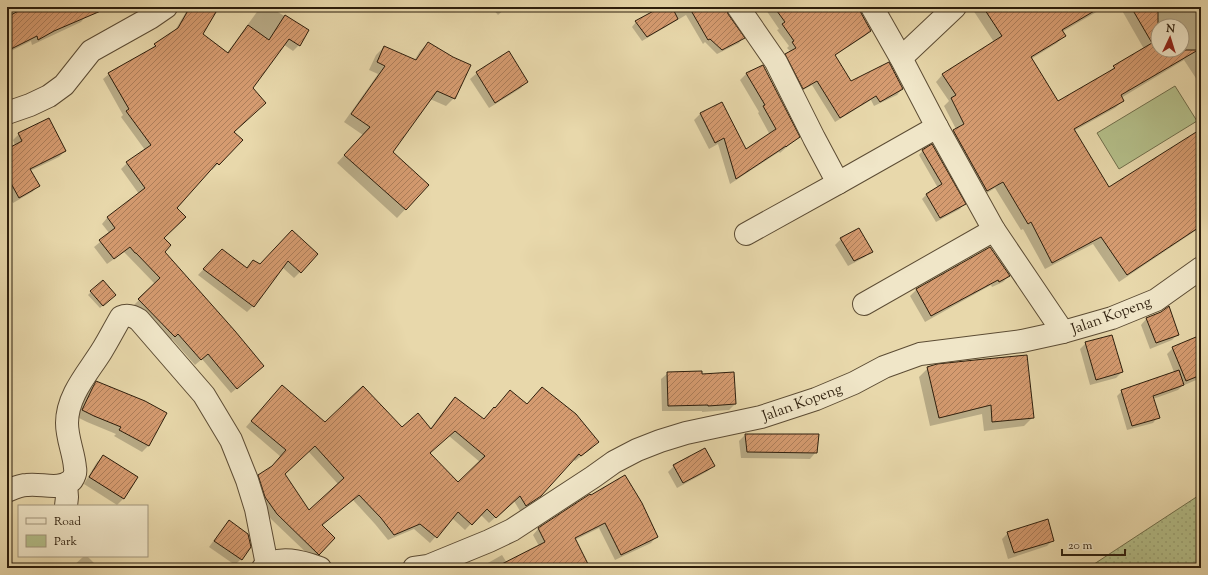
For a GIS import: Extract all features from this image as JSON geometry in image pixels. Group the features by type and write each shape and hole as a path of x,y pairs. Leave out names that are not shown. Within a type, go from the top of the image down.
{"street":[{"path":"7,113 30,105 49,96 64,85 91,51 138,25 166,7"},
{"path":"738,7 776,62 838,183"},
{"path":"872,7 994,230 1063,332"},
{"path":"901,58 954,7"},
{"path":"746,234 937,127"},
{"path":"864,304 994,230"},
{"name":"Jalan Kopeng","path":"414,568 428,566 512,530 614,462 637,450 660,441 686,433 761,417 816,399 854,383 884,367 920,354 1022,342 1112,318 1156,300 1201,268"},
{"path":"7,492 17,487 28,485 54,486 66,484 73,479 76,470 67,423 68,412 73,396 121,318 125,316 134,317 139,320 204,395 231,440 248,480 256,509 265,566 278,561 302,562 320,568"},
{"path":"66,484 66,505"}],"green space":[{"path":"1175,86 1197,121 1119,169 1097,133"},
{"path":"1201,494 1201,568 1088,568"}],"building":[{"path":"26,7 110,7 54,31 38,40 37,36 7,51 7,17"},
{"path":"190,7 219,7 203,34 228,53 248,25 269,40 285,15 309,30 300,46 289,39 253,88 266,103 234,132 243,140 219,165 217,163 177,208 186,217 164,238 171,245 165,252 264,366 237,389 208,354 201,360 178,334 175,337 138,299 160,278 130,247 114,259 99,240 115,228 107,217 145,188 126,162 151,145 126,111 129,109 108,73 156,46 154,44 178,28"},
{"path":"661,7 672,7 678,19 647,37 635,21"},
{"path":"689,7 726,7 728,14 745,38 722,50 710,39 708,40"},
{"path":"774,7 860,7 861,13 871,31 835,55 851,81 889,62 903,89 880,102 876,96 840,118 817,81 803,89 785,54 796,48 792,42 794,41 782,24 785,22"},
{"path":"983,7 1101,7 1062,30 1066,36 1031,57 1058,101 1115,68 1113,66 1150,44 1150,58 1184,58 1121,95 1124,101 1074,129 1109,187 1201,129 1201,226 1127,275 1101,237 1052,263 1031,222 1028,224 1003,182 987,191 953,130 964,124 951,98 956,95 942,74 1002,36"},
{"path":"1131,7 1158,7 1158,18 1150,18 1150,40"},
{"path":"428,42 453,57 471,65 455,99 437,91 393,152 429,185 406,210 344,155 370,127 351,114 385,66 377,62 384,46 416,60"},
{"path":"1190,50 1198,50 1190,55"},
{"path":"509,51 528,82 495,103 476,72"},
{"path":"763,65 800,137 736,179 724,138 715,143 700,113 722,102 746,149 776,129 763,106 765,105 746,73"},
{"path":"49,118 66,151 30,169 40,186 19,198 7,176 7,149 22,141 18,133"},
{"path":"932,144 966,204 940,218 926,194 942,184 922,150"},
{"path":"859,228 873,252 854,261 840,238"},
{"path":"292,230 318,254 301,273 288,261 254,307 203,269 222,249 247,268 253,260 260,264"},
{"path":"990,247 1010,276 999,282 998,280 931,316 916,289"},
{"path":"103,280 116,295 103,306 90,291"},
{"path":"1169,306 1179,335 1156,343 1146,318 1161,312"},
{"path":"1112,335 1123,372 1096,380 1085,342"},
{"path":"1196,337 1201,349 1201,375 1186,381 1172,347"},
{"path":"1027,355 1034,418 992,422 991,405 939,418 927,367 937,364"},
{"path":"1179,370 1184,385 1153,396 1160,418 1132,426 1121,390"},
{"path":"702,371 702,374 734,372 736,404 668,406 667,372"},
{"path":"96,381 145,401 167,413 149,446 119,430 121,427 82,410"},
{"path":"282,385 325,422 363,386 402,427 418,413 431,429 455,397 484,419 510,390 527,404 542,387 576,414 599,442 581,456 579,454 541,496 526,506 520,496 496,518 487,509 472,525 458,512 437,538 420,524 394,535 381,518 359,495 322,525 335,538 319,555 277,514 265,497 258,475 272,466 286,450 251,421","holes":["455,431 485,456 458,482 430,453","315,446 344,478 309,510 285,474"]},
{"path":"745,434 819,434 817,453 747,452"},
{"path":"705,448 715,466 683,483 673,465"},
{"path":"103,455 138,477 124,499 89,477"},
{"path":"625,475 642,503 658,537 621,555 605,523 575,538 590,568 494,568 545,542 538,528 590,494 591,495"},
{"path":"1048,519 1054,541 1014,553 1007,532"},
{"path":"229,520 248,534 251,547 242,560 214,541"}]}
